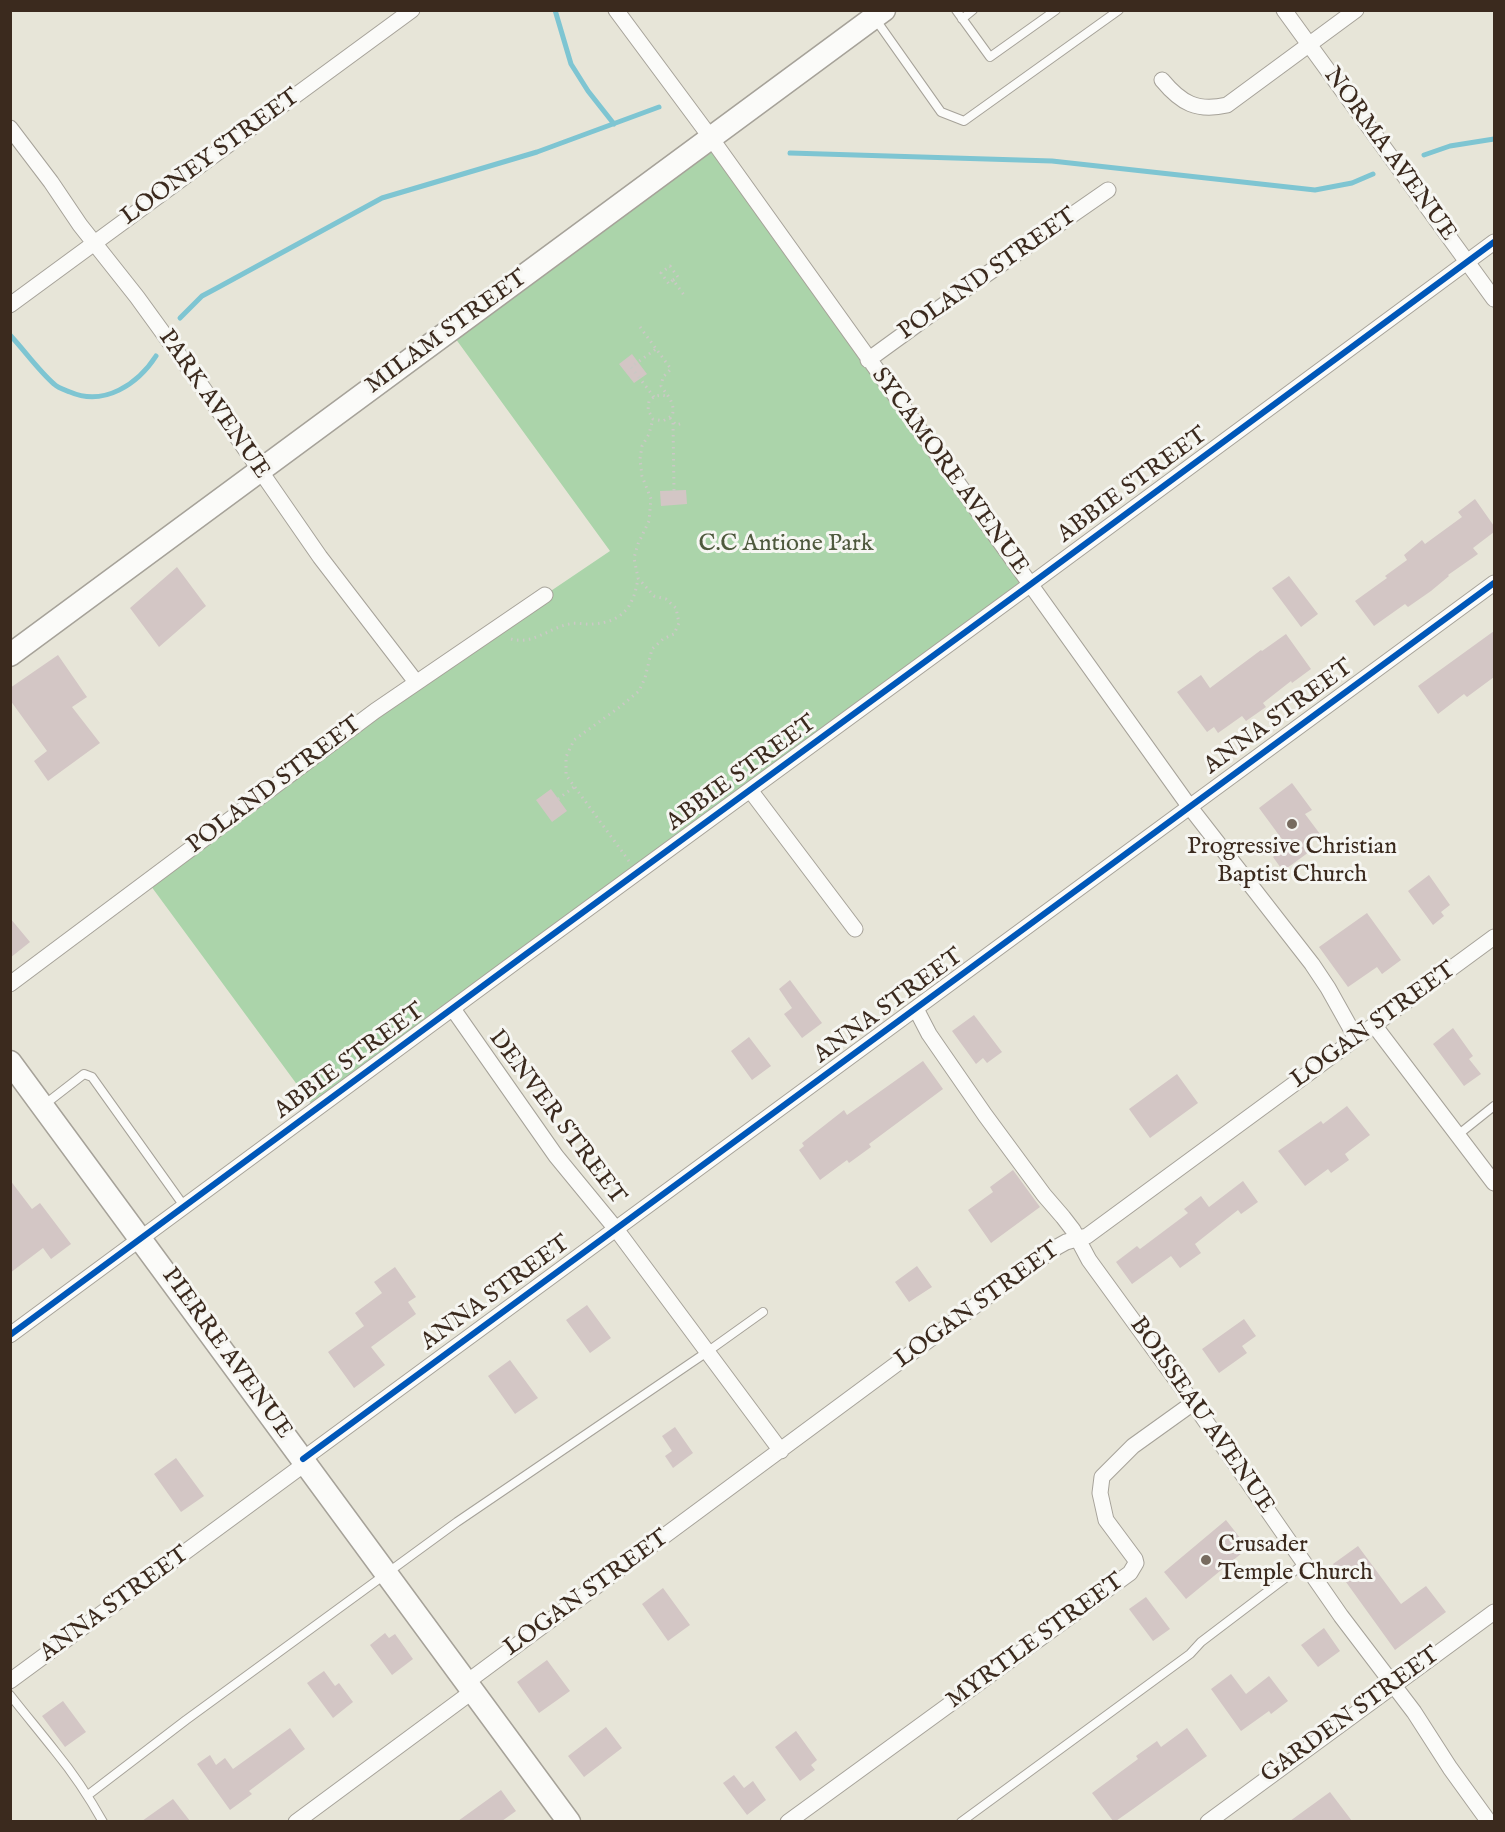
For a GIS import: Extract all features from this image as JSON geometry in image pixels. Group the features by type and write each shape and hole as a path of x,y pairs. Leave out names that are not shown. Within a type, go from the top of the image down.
{"street":[{"name":"LOONEY STREET","path":"10,305 411,10"},
{"name":"SYCAMORE AVENUE","path":"616,10 711,138 1189,806 1312,964 1356,1038"},
{"name":"NORMA AVENUE","path":"1284,10 1494,299"},
{"path":"1162,80 1183,101 1212,109 1227,105 1356,10"},
{"name":"MILAM STREET","path":"10,655 879,14"},
{"name":"PARK AVENUE","path":"10,128 203,388 320,557 416,682"},
{"name":"POLAND STREET","path":"868,360 1108,190"},
{"name":"ABBIE STREET","path":"10,1335 1494,242"},
{"name":"ANNA STREET","path":"10,1682 616,1229 1494,583"},
{"name":"POLAND STREET","path":"10,984 416,682 545,595"},
{"path":"750,790 855,929"},
{"name":"LOGAN STREET","path":"296,1821 987,1297 1057,1247 1086,1236 1494,938"},
{"name":"DENVER STREET","path":"453,1009 556,1156 616,1229 781,1451"},
{"name":"BOISSEAU AVENUE","path":"916,1009 951,1067 1044,1195 1073,1230 1089,1260 1193,1403 1341,1616 1414,1712 1450,1768 1489,1821"},
{"path":"1374,1025 1494,1182"},
{"name":"PIERRE AVENUE","path":"10,1062 569,1821"},
{"name":"MYRTLE STREET","path":"788,1821 1130,1573 1136,1563 1135,1559 1106,1520 1100,1492 1102,1477 1132,1446 1193,1403"},
{"name":"GARDEN STREET","path":"1208,1821 1494,1612"}],"lane":[{"path":"956,10 990,57 1056,10"},
{"path":"962,19 973,10"},
{"path":"879,14 941,112 964,121 1119,10"},
{"path":"43,1106 84,1074 92,1077 184,1206"},
{"path":"1458,1134 1494,1107"},
{"path":"88,1795 186,1720 457,1522 708,1352 763,1312"},
{"path":"961,1821 1190,1654 1201,1642 1305,1563"},
{"path":"10,1695 56,1751 88,1795 103,1821"}],"path":[{"path":"670,266 678,277 673,280 669,284 661,273 670,266"},
{"path":"673,280 684,295"},
{"path":"640,327 671,369 663,377 661,386 668,397 674,409 670,418 663,421 653,419 649,413 649,401 663,395 668,397"},
{"path":"654,397 631,367 656,350"},
{"path":"670,418 673,423 674,490"},
{"path":"492,631 503,637 520,641 570,624 595,624 617,618 630,606 636,594 638,578 634,558 649,521 651,499 642,476 640,459 642,446 649,434 653,419"},
{"path":"673,423 676,425 683,423"},
{"path":"630,863 566,775 566,757 574,740 639,691 645,678 652,649 663,639 674,634 679,623 676,608 666,599 654,596 638,578"},
{"path":"558,799 574,787"}],"green space":[{"name":"C.C Antione Park","path":"711,138 1031,584 315,1109 148,882 416,682 610,551 450,331"}],"building":[{"path":"632,354 647,374 634,383 619,364"},
{"path":"686,490 687,504 661,506 660,491"},
{"path":"1475,499 1494,526 1494,532 1473,548 1478,554 1408,607 1405,604 1374,626 1355,601 1407,560 1404,555 1422,540 1425,544 1462,517 1458,512"},
{"path":"177,567 206,606 159,647 130,608"},
{"path":"1289,576 1318,614 1301,627 1272,588"},
{"path":"1494,631 1494,677 1467,697 1464,694 1438,714 1418,686"},
{"path":"1286,634 1311,669 1263,703 1266,707 1246,721 1242,716 1218,733 1214,727 1207,732 1177,692 1201,675 1210,688"},
{"path":"58,655 87,697 72,707 100,743 48,781 34,761 47,751 10,700 10,688"},
{"name":"Progressive Christian Baptist Church","path":"1292,783 1312,810 1305,814 1320,834 1304,846 1309,852 1283,871 1273,857 1287,846 1259,808"},
{"path":"551,789 567,811 552,822 536,800"},
{"path":"1429,875 1450,905 1441,912 1444,916 1433,925 1408,891"},
{"path":"1367,913 1401,960 1382,974 1377,967 1348,987 1319,947"},
{"path":"10,918 30,942 10,958"},
{"path":"790,980 822,1023 802,1038 784,1014 792,1008 779,989"},
{"path":"974,1015 1002,1052 987,1063 983,1058 976,1064 952,1031"},
{"path":"1453,1028 1473,1056 1469,1059 1481,1074 1464,1086 1433,1044"},
{"path":"749,1037 771,1066 752,1080 731,1051"},
{"path":"923,1061 943,1089 869,1144 871,1147 849,1163 847,1160 820,1180 799,1150 804,1146 802,1143 844,1110 847,1115"},
{"path":"1177,1074 1198,1103 1150,1138 1129,1109"},
{"path":"1347,1106 1370,1135 1345,1154 1349,1160 1331,1173 1328,1169 1305,1186 1278,1151 1321,1121 1323,1124"},
{"path":"1013,1170 1040,1207 991,1243 968,1210 993,1192 990,1187"},
{"path":"10,1180 32,1209 40,1203 71,1244 51,1259 43,1248 10,1273"},
{"path":"1243,1181 1258,1202 1241,1214 1238,1210 1195,1244 1201,1253 1180,1268 1171,1256 1132,1284 1116,1262 1137,1246 1140,1249 1188,1213 1184,1209 1201,1196 1209,1207"},
{"path":"917,1266 932,1287 909,1302 895,1282"},
{"path":"395,1267 416,1297 408,1302 416,1314 371,1347 385,1365 354,1388 328,1352 364,1326 355,1313 382,1293 374,1282"},
{"path":"587,1305 611,1338 590,1353 566,1320"},
{"path":"1244,1319 1256,1336 1242,1346 1247,1353 1219,1373 1202,1349"},
{"path":"510,1360 538,1398 515,1414 488,1376"},
{"path":"675,1427 693,1453 673,1468 665,1456 672,1451 662,1436"},
{"path":"176,1458 204,1496 181,1512 154,1474"},
{"name":"Crusader Temple Church","path":"1226,1520 1248,1548 1186,1599 1164,1572"},
{"path":"1358,1546 1401,1604 1426,1586 1446,1612 1395,1650 1333,1564"},
{"path":"663,1588 690,1625 668,1641 642,1604"},
{"path":"1146,1597 1170,1629 1153,1641 1129,1609"},
{"path":"1324,1628 1340,1651 1318,1667 1301,1645"},
{"path":"385,1633 389,1638 395,1634 413,1659 392,1675 370,1645"},
{"path":"547,1660 570,1691 539,1713 517,1682"},
{"path":"324,1671 335,1686 339,1683 353,1702 333,1718 307,1683"},
{"path":"1231,1674 1246,1694 1269,1676 1288,1701 1271,1714 1269,1711 1241,1731 1211,1689"},
{"path":"63,1701 86,1732 65,1747 42,1716"},
{"path":"606,1727 622,1748 584,1777 568,1756"},
{"path":"290,1728 305,1749 249,1791 252,1794 230,1810 197,1764 210,1755 216,1765 225,1758 233,1769"},
{"path":"1187,1728 1207,1756 1113,1821 1092,1793 1138,1759 1136,1756 1157,1741 1161,1747"},
{"path":"796,1731 817,1760 811,1765 815,1770 800,1781 775,1747"},
{"path":"734,1775 744,1788 753,1781 766,1800 747,1815 723,1783"},
{"path":"501,1790 516,1811 502,1821 458,1821"},
{"path":"1330,1792 1352,1821 1290,1821"},
{"path":"173,1799 190,1821 142,1821"}],"waterway":[{"path":"555,10 571,64 588,91 614,124"},
{"path":"180,318 202,296 382,198 537,152 659,107"},
{"path":"1424,155 1450,146 1494,139"},
{"path":"790,153 1052,161 1315,190 1352,183 1373,174"},
{"path":"10,335 42,373 56,385 83,396 107,395 130,384 140,376 156,356"}],"cycle path":[{"path":"10,1335 1494,242"},
{"path":"303,1459 1494,583"}],"place":[{"name":"Progressive Christian Baptist Church","path":"1292,824"},
{"name":"Crusader Temple Church","path":"1206,1560"}]}
